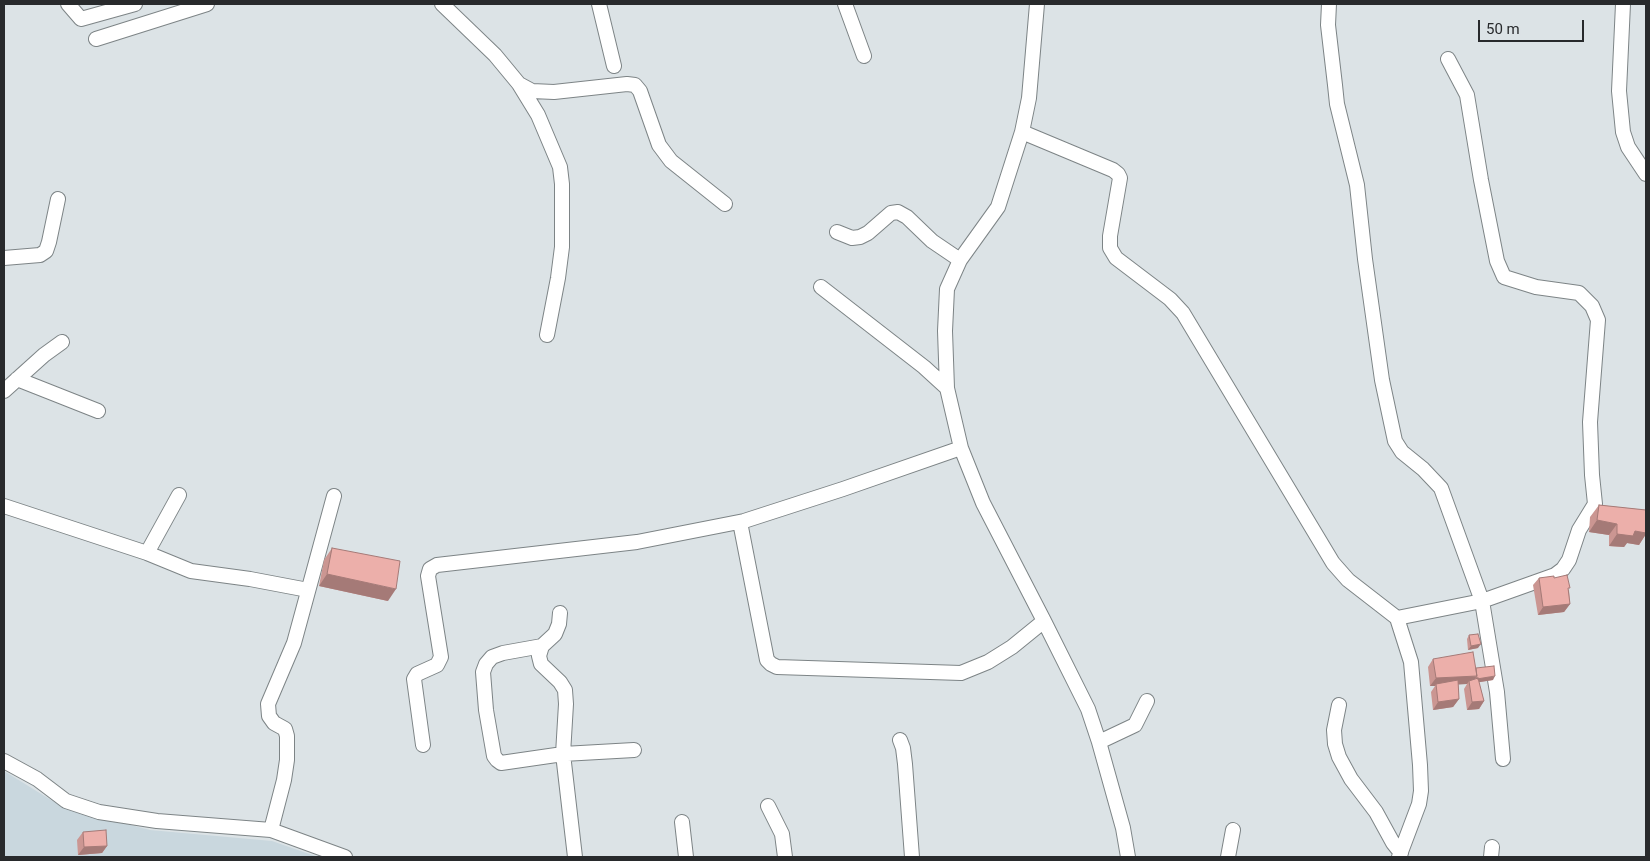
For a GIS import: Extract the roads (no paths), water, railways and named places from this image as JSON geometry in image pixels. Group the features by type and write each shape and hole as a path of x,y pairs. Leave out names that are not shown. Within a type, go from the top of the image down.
{"street":[{"path":"68,4 81,20 135,4"},
{"path":"96,39 207,4"},
{"path":"442,4 494,55 519,84 538,115 560,167 562,184 562,247 547,334"},
{"path":"599,4 614,66"},
{"path":"845,4 864,56"},
{"path":"1037,4 1030,98 1022,132 998,207 960,260 947,288 945,331 947,388 961,448 982,503 1044,620 1088,709 1123,828 1128,857"},
{"path":"1329,4 1328,25 1336,94 1357,186 1382,380 1395,441 1402,452 1423,469 1441,488 1482,601 1497,692 1502,758"},
{"path":"1622,4 1619,91 1623,132 1628,147 1641,156 1646,174"},
{"path":"1397,618 1482,601 1555,575 1569,560 1579,530 1595,504 1590,422 1598,320 1592,306 1578,293 1536,287 1504,277 1497,262 1480,180 1467,95 1448,59"},
{"path":"519,84 532,91 554,92 627,84 635,85 640,91 659,145 671,161 725,204"},
{"path":"1022,132 1113,170 1118,174 1120,178 1110,236 1110,248 1116,258 1170,299 1183,313 1333,563 1348,580 1397,618 1411,662 1421,790 1419,804 1400,855"},
{"path":"4,258 34,256 46,251 50,242 58,199"},
{"path":"837,232 852,238 860,237 868,233 891,213 898,212 907,217 932,242 960,260"},
{"path":"821,287 924,367 947,388"},
{"path":"4,391 44,355 62,342"},
{"path":"17,379 98,411"},
{"path":"422,745 414,679 417,674 440,662 441,657 428,576 430,569 437,565 637,542 740,522 961,448"},
{"path":"146,553 179,496"},
{"path":"271,830 284,780 287,760 287,736 285,730 274,723 269,716 268,704 294,643 334,496"},
{"path":"1595,504 1612,509"},
{"path":"4,506 146,553 191,571 308,590"},
{"path":"740,522 768,660 777,667 961,673 988,662 1012,647 1044,620"},
{"path":"560,613 559,624 555,634 542,646 539,656 541,664 560,682 564,690 566,704 563,754 575,857"},
{"path":"542,646 503,653 492,657 486,664 483,672 486,710 494,756 501,762 563,754 634,750"},
{"path":"1099,742 1135,725 1147,701"},
{"path":"1339,705 1334,730 1335,744 1339,757 1351,779 1376,812 1400,855"},
{"path":"900,740 905,764 912,857"},
{"path":"4,761 37,779 66,801 99,812 156,821 271,830 345,857"},
{"path":"768,806 782,834 785,857"},
{"path":"682,822 686,857"},
{"path":"1228,857 1233,830"}]}
